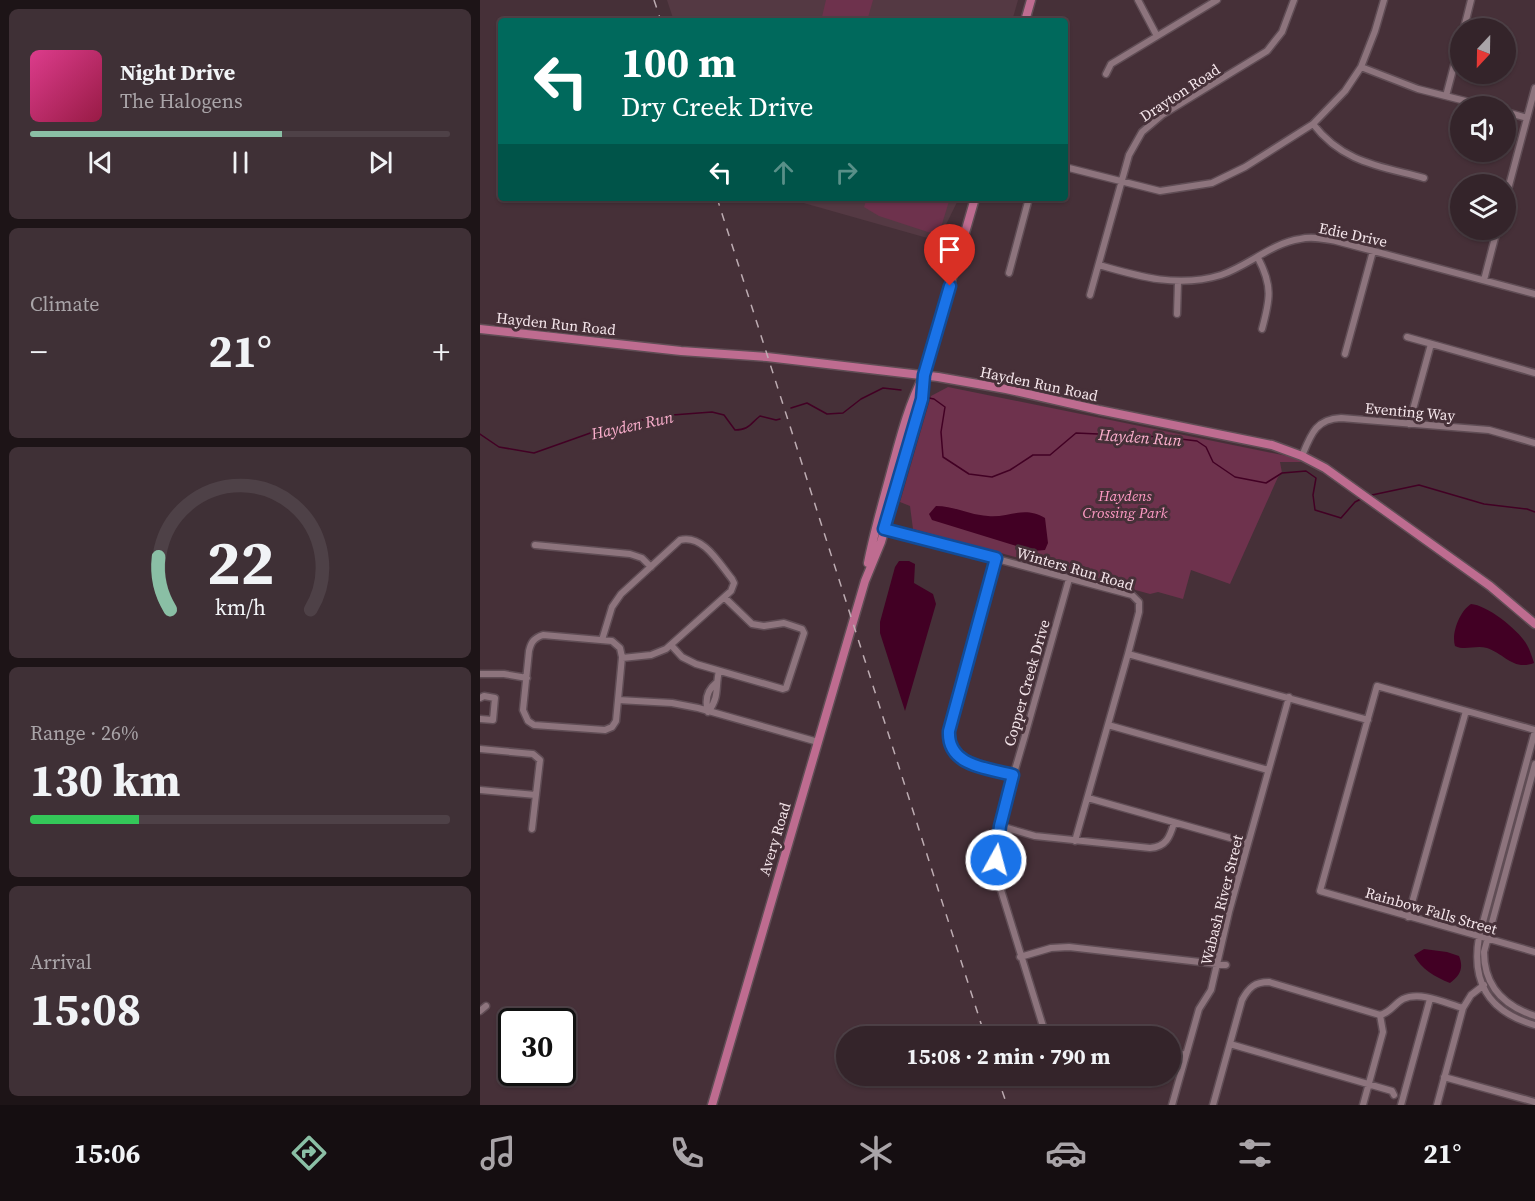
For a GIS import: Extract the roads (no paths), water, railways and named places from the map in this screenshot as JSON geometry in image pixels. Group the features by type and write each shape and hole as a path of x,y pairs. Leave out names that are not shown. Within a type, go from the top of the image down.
{"main road":[{"path":"1026,18 1031,0"},
{"name":"Avery Road","path":"865,581 872,540 906,418 924,375 974,201"},
{"name":"Hayden Run Road","path":"480,329 924,375 1006,389 1272,445 1302,456 1325,468 1491,586 1535,624"},
{"name":"Avery Road","path":"712,1105 865,581 884,529 922,399 924,375"}],"street":[{"path":"1137,0 1157,36"},
{"path":"1106,74 1111,64 1217,0"},
{"name":"Drayton Road","path":"1090,295 1134,143 1142,132 1162,115 1267,51 1282,32 1294,0"},
{"path":"1068,168 1160,190 1212,183 1254,161 1313,124 1345,91 1361,67 1375,32 1384,0"},
{"path":"1466,18 1471,0"},
{"path":"1361,67 1395,82 1450,97"},
{"path":"1446,96 1450,81"},
{"path":"1512,174 1535,88"},
{"path":"1516,115 1527,118"},
{"path":"1313,124 1330,143 1358,160 1424,178"},
{"path":"1009,273 1028,201"},
{"name":"Edie Drive","path":"1099,265 1138,276 1178,282 1220,275 1287,242 1300,238 1324,239 1535,294"},
{"path":"1484,280 1494,240"},
{"path":"1345,354 1373,251"},
{"path":"1258,258 1270,286 1262,329"},
{"path":"1178,282 1178,314"},
{"path":"1407,337 1535,373"},
{"path":"1409,424 1431,344"},
{"name":"Eventing Way","path":"1302,456 1316,427 1330,418 1490,430 1535,443"},
{"name":"Winters Run Road","path":"884,529 1132,595 1139,602 1139,612 1128,654"},
{"path":"602,640 612,607 621,594 680,540 687,538 702,543 734,583 731,591 671,645 651,655 622,658"},
{"path":"535,545 630,554 642,558 651,567"},
{"path":"996,558 948,740 954,753 966,762 1013,775"},
{"name":"Copper Creek Drive","path":"1043,1026 996,874 996,851 1013,775 1069,579"},
{"path":"671,645 689,661 783,689 788,686 804,633 802,629 784,623 764,626 752,624 725,598"},
{"path":"543,635 602,640 612,641 622,651 616,721 608,729 534,725 528,721 523,710 531,642 543,635"},
{"path":"1075,841 1128,654 1368,720 1377,686 1535,730 1479,937 1476,960 1483,986 1490,997 1509,1015 1535,1025"},
{"path":"708,712 705,702 710,688 716,683 719,671"},
{"path":"480,674 504,674 527,678"},
{"path":"480,698 484,696 495,698 493,720 480,718"},
{"name":"Wabash River Street","path":"1172,1105 1199,1009 1211,990 1229,912 1289,698"},
{"path":"618,700 672,704 818,742"},
{"path":"1408,917 1466,711"},
{"name":"Rainbow Falls Street","path":"1368,720 1320,891 1535,952"},
{"path":"1108,725 1268,771"},
{"path":"480,749 533,754 540,760 532,829"},
{"path":"1534,1013 1512,1006 1498,992 1490,981 1484,961 1486,939 1535,764"},
{"path":"480,790 536,795"},
{"path":"1088,798 1248,843"},
{"path":"1000,826 1035,836 1156,848 1168,840 1174,823"},
{"path":"1020,957 1051,948 1070,948 1226,965"},
{"path":"1437,1105 1463,1008 1471,995 1490,981"},
{"path":"1214,1105 1242,1000 1254,984 1269,982 1380,1015 1401,1000 1411,996 1421,996 1463,1008"},
{"path":"1401,1105 1430,999"},
{"path":"480,1011 486,1006"},
{"path":"1363,1105 1383,1032 1380,1015"},
{"path":"1230,1044 1392,1091 1394,1095"},
{"path":"1181,1054 1186,1055"},
{"path":"1444,1077 1535,1102"}],"waterway":[{"name":"Hayden Run","path":"791,408 807,403 827,414 843,413 861,399 883,388 901,390"},
{"name":"Hayden Run","path":"929,398 945,407 941,432 943,457 969,474 992,477 1010,470 1033,455 1050,455 1076,433 1164,437 1197,441 1206,447 1213,462 1235,477 1266,483 1282,473 1306,471 1316,478 1313,495 1315,510 1341,518 1355,502 1361,499"},
{"name":"Hayden Run","path":"480,434 499,447 534,453 596,431 659,416 712,412 724,415 735,430 746,428 760,416 780,419"},
{"name":"Hayden Run","path":"1372,495 1419,485 1484,504 1535,512"}],"railway":[{"path":"654,0 660,18"},
{"path":"718,201 982,1026"},
{"path":"1000,1086 1007,1105"}],"park label":[{"name":"Haydens Crossing Park","path":"1125,504"}]}
